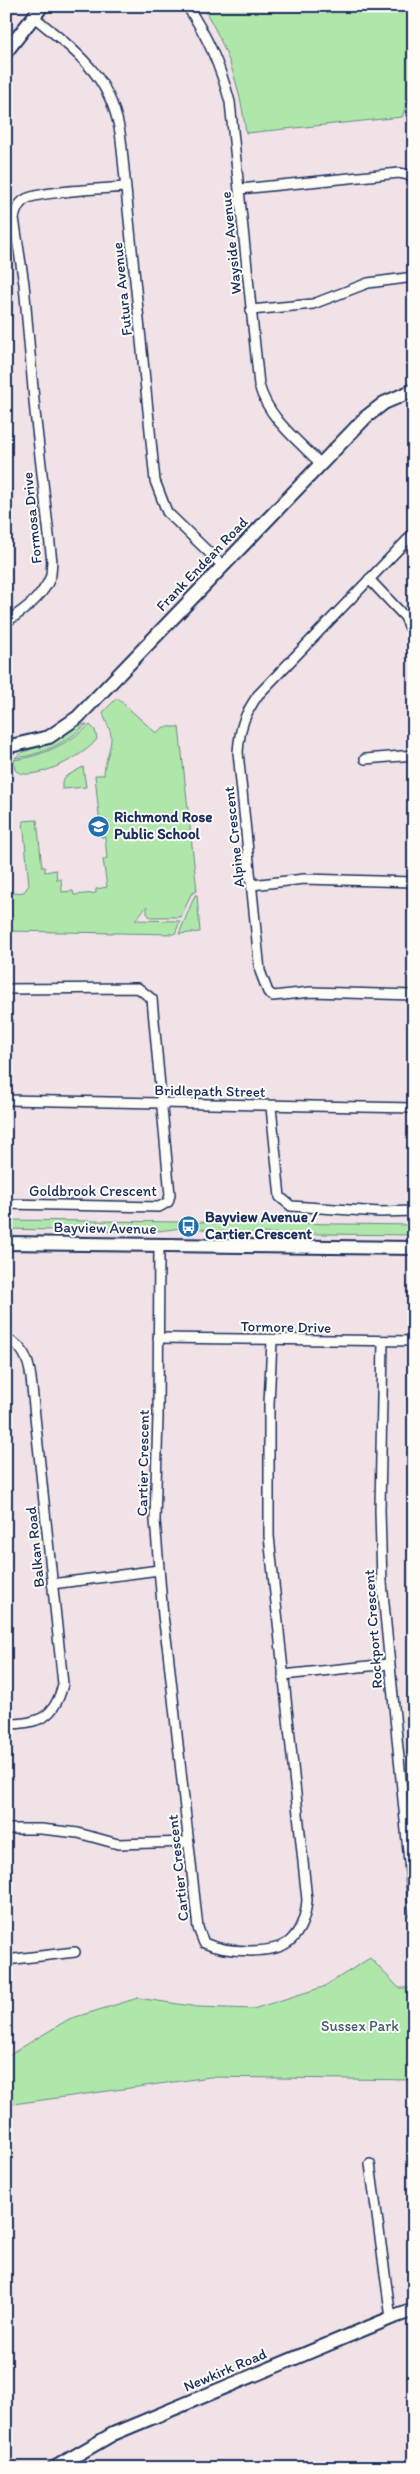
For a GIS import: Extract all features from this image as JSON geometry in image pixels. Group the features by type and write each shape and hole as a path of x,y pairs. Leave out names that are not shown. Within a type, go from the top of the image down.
{"street":[{"path":"6,52 42,6"},
{"name":"Wayside Avenue","path":"187,6 211,45 220,67 230,102 259,385 263,399 276,419 321,464"},
{"name":"Futura Avenue","path":"34,17 84,59 107,90 119,119 155,481 167,512 222,566"},
{"path":"240,189 400,173 414,176"},
{"name":"Formosa Drive","path":"6,622 20,612 45,587 51,577 52,562 35,412 24,284 14,218 16,211 26,198 125,187"},
{"path":"252,310 313,304 368,283 414,277"},
{"name":"Frank Endean Road","path":"6,748 49,737 78,717 366,417 384,402 414,390"},
{"name":"Alpine Crescent","path":"414,532 258,695 246,712 239,736 238,752 260,971 268,992 273,996 311,992 414,995"},
{"path":"369,579 405,617 414,637"},
{"path":"365,759 414,755"},
{"path":"252,885 304,879 414,882"},
{"path":"6,989 138,988 148,994 152,999 160,1104"},
{"name":"Bridlepath Street","path":"6,1100 271,1107 414,1108"},
{"name":"Goldbrook Crescent","path":"6,1204 159,1207 166,1205 170,1195 170,1179 160,1104"},
{"path":"271,1107 280,1198 291,1206 380,1212 414,1211"},
{"name":"Bayview Avenue","path":"6,1243 414,1248"},
{"name":"Cartier Crescent","path":"159,1244 155,1520 158,1570 198,1928 204,1943 216,1948 245,1950 280,1946 291,1940 302,1924 307,1900 268,1522 272,1341"},
{"name":"Tormore Drive","path":"158,1338 272,1341 414,1341"},
{"name":"Balkan Road","path":"6,1340 14,1342 20,1347 29,1364 62,1684 60,1698 55,1707 43,1718 33,1722 6,1724"},
{"name":"Rockport Crescent","path":"383,1341 381,1548 388,1664 414,1913"},
{"path":"52,1584 158,1570"},
{"path":"283,1675 388,1664"},
{"path":"6,1828 78,1833 118,1844 189,1842"},
{"path":"6,1960 75,1952"},
{"path":"370,2164 391,2318"},
{"name":"Newkirk Road","path":"54,2468 113,2434 414,2310"}],"green space":[{"path":"202,6 414,6 414,85 402,117 246,133 240,99 231,67 219,36"},
{"path":"6,684 11,733 6,734"},
{"name":"Richmond Rose Public School","path":"117,698 156,733 164,727 179,727 197,891 191,894 181,917 150,917 147,913 147,906 135,920 180,921 175,934 6,931 6,894 24,892 29,885 23,821 37,820 42,867 45,867 45,872 56,870 57,880 61,879 62,892 73,891 74,895 96,893 96,889 107,887 103,859 107,858 105,837 101,837 95,775 104,775 111,740 103,712"},
{"path":"87,724 54,747 35,754 15,758 27,751 52,743 78,726"},
{"path":"90,725 95,730 97,739 82,753 44,771 22,774 15,770 14,760 35,756 54,748"},
{"path":"83,767 86,787 62,789 62,782 65,777"},
{"path":"195,895 197,895 200,932 179,934"},
{"path":"6,1220 182,1222 182,1228 150,1232 6,1229"},
{"path":"195,1222 414,1225 414,1235 233,1233 195,1228"},
{"name":"Sussex Park","path":"370,1958 399,1988 414,1988 414,2080 210,2077 6,2105 6,2057 69,2019 138,1998 198,2007 253,2009 323,1987"},
{"path":"6,2146 12,2213 6,2213"}],"place":[{"name":"Richmond Rose Public School","path":"98,826"},
{"name":"Bayview Avenue / Cartier Crescent","path":"189,1226"}]}
